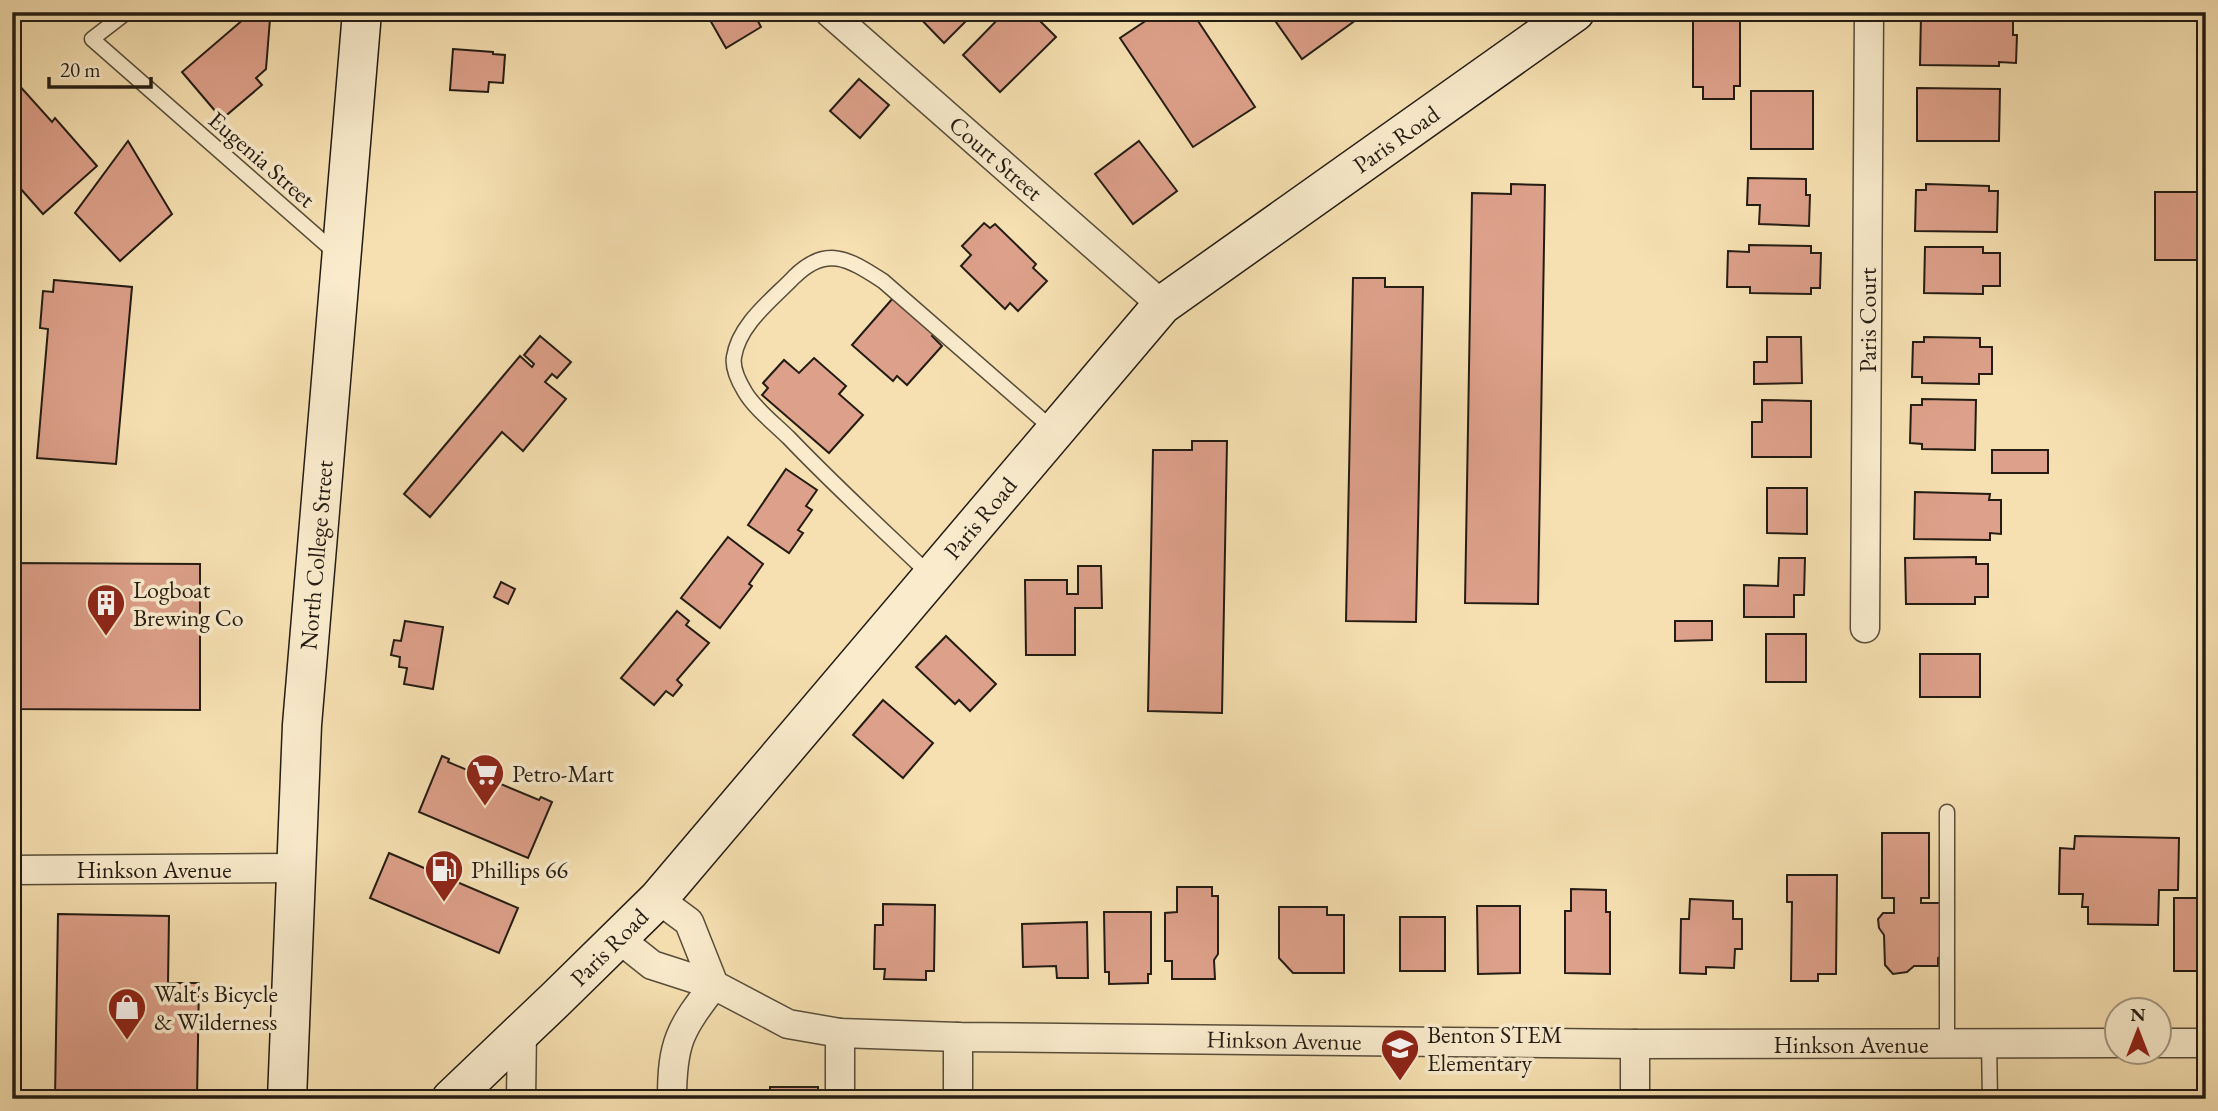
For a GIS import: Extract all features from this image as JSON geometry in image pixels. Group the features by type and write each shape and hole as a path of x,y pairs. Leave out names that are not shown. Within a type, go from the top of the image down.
{"main road":[{"name":"North College Street","path":"287,1099 302,725 362,12"},
{"name":"Paris Road","path":"451,1099 658,899 1162,305 1575,12"}],"street":[{"name":"Court Street","path":"829,12 1162,305"},
{"name":"Paris Court","path":"1865,628 1870,12"},
{"name":"Hinkson Avenue","path":"12,870 296,868"},
{"path":"658,899 689,922 714,985 689,1017 677,1043 672,1069 672,1099"},
{"name":"Hinkson Avenue","path":"618,938 652,965 714,985 788,1024 840,1033 958,1037 1634,1044 2102,1043"},
{"path":"521,1099 522,1031"},
{"path":"840,1033 840,1099"},
{"path":"958,1037 958,1099"},
{"path":"2172,1043 2206,1043"},
{"path":"1634,1044 1635,1099"}],"lane":[{"name":"Eugenia Street","path":"127,12 92,40 340,256"},
{"path":"931,576 804,454 746,393 735,370 734,356 752,319 805,266 816,259 851,260 883,281 1055,431"},
{"path":"1947,812 1947,1044"},
{"path":"1989,1043 1990,1099"}],"building":[{"path":"252,12 263,12 270,19 266,69 256,78 262,85 222,119 182,72"},
{"path":"753,12 761,27 726,48 706,13"},
{"path":"914,12 975,12 944,43"},
{"path":"1005,12 1031,12 1056,37 1000,92 963,55"},
{"path":"1159,12 1192,12 1255,107 1193,147 1120,38"},
{"path":"1269,12 1367,12 1302,59"},
{"path":"1698,12 1731,12 1731,17 1740,17 1740,86 1734,86 1734,99 1703,99 1703,87 1693,87 1693,16 1698,16"},
{"path":"1778,12 1827,12 1827,20 1778,20"},
{"path":"1921,16 1999,18 1999,21 2013,21 2013,35 2017,35 2016,63 1999,62 1999,66 1920,65"},
{"path":"453,49 505,55 503,83 489,82 488,92 450,90"},
{"path":"859,79 889,105 860,138 830,111"},
{"path":"17,83 52,122 55,118 97,166 43,214 12,179 12,87"},
{"path":"1917,88 2000,89 1999,141 1917,141"},
{"path":"1751,91 1813,91 1813,149 1751,149"},
{"path":"128,141 172,214 120,261 75,213"},
{"path":"1139,141 1177,191 1133,224 1095,174"},
{"path":"1748,178 1806,179 1806,195 1810,195 1809,226 1759,224 1760,205 1747,205"},
{"path":"1511,184 1545,185 1538,604 1465,603 1472,193 1511,194"},
{"path":"1926,184 1989,186 1989,191 1998,191 1997,232 1915,231 1916,190 1926,190"},
{"path":"2155,192 2206,192 2206,260 2155,260"},
{"path":"984,223 990,228 995,224 1036,264 1033,268 1047,281 1018,311 1010,303 1005,309 961,266 971,255 962,246"},
{"path":"1749,245 1811,246 1811,253 1821,253 1820,288 1811,288 1811,294 1750,293 1750,287 1727,287 1728,251 1749,252"},
{"path":"1925,247 1983,247 1983,253 2000,253 2000,286 1983,286 1983,294 1924,293"},
{"path":"1353,278 1385,278 1385,287 1423,287 1416,622 1346,621"},
{"path":"54,280 132,287 116,464 37,458 48,329 40,328 43,291 53,292"},
{"path":"893,298 934,334 932,336 942,346 907,385 897,376 893,381 852,345"},
{"path":"540,336 571,362 557,378 552,374 545,382 566,399 523,451 502,432 430,517 404,494 520,356 532,367 534,364 524,355"},
{"path":"1767,337 1801,337 1802,383 1754,384 1754,362 1767,362"},
{"path":"1924,337 1980,338 1980,347 1992,347 1992,374 1979,374 1979,384 1922,383 1922,377 1912,377 1913,342 1924,342"},
{"path":"814,358 846,386 839,394 863,415 829,453 762,395 768,388 763,383 784,360 799,373"},
{"path":"1922,399 1976,400 1975,450 1922,449 1922,444 1910,443 1911,405 1922,405"},
{"path":"1762,400 1811,401 1811,457 1752,457 1752,422 1762,422"},
{"path":"1192,441 1227,441 1222,713 1148,711 1153,450 1192,450"},
{"path":"1992,450 2048,450 2048,473 1992,473"},
{"path":"786,469 817,490 806,506 812,510 798,530 803,533 789,553 748,525"},
{"path":"1767,488 1807,488 1807,534 1767,533"},
{"path":"1915,492 1990,494 1989,500 2001,500 2001,534 1990,533 1990,540 1914,539"},
{"path":"728,537 763,564 749,584 752,586 720,628 681,598"},
{"path":"1976,557 1976,564 1988,564 1988,597 1975,597 1975,604 1906,604 1905,558"},
{"path":"1779,558 1805,558 1804,595 1794,595 1794,617 1744,617 1744,585 1778,586"},
{"name":"Logboat Brewing Co","path":"12,563 200,564 200,710 12,709"},
{"path":"1078,566 1101,566 1102,608 1075,608 1075,655 1026,655 1025,580 1067,580 1067,594 1078,594"},
{"path":"501,582 515,589 508,604 494,597"},
{"path":"677,611 689,621 686,625 709,643 677,680 682,685 673,696 666,691 654,705 621,678"},
{"path":"405,621 443,627 433,689 404,684 407,668 399,667 400,657 391,655 394,640 401,641"},
{"path":"1675,621 1712,621 1712,640 1675,641"},
{"path":"1766,634 1806,634 1806,682 1766,682"},
{"path":"946,636 996,684 970,711 959,700 955,704 916,667"},
{"path":"1920,654 1980,654 1980,697 1920,697"},
{"path":"883,700 933,743 903,778 853,735"},
{"name":"Petro-Mart","path":"442,756 449,759 448,762 539,800 541,797 552,802 528,858 419,812"},
{"path":"1882,833 1929,833 1929,898 1921,898 1921,903 1941,903 1941,956 1938,958 1938,966 1914,966 1907,972 1893,974 1885,965 1884,935 1879,928 1878,919 1883,913 1894,913 1894,898 1882,898"},
{"path":"2075,836 2179,838 2178,890 2159,890 2158,925 2088,924 2088,907 2082,907 2083,894 2059,894 2060,848 2074,849"},
{"name":"Phillips 66","path":"389,853 518,908 499,953 370,898"},
{"path":"1787,875 1837,875 1836,974 1818,974 1818,981 1791,981 1792,902 1787,902"},
{"path":"1177,887 1212,887 1212,896 1218,896 1215,979 1172,979 1172,961 1165,961 1165,913 1177,912"},
{"path":"1571,889 1606,890 1606,912 1610,912 1610,974 1565,973 1565,911 1571,911"},
{"path":"2174,898 2206,898 2206,971 2174,971"},
{"path":"1690,899 1733,901 1733,919 1742,919 1742,949 1735,949 1734,968 1706,967 1706,974 1680,973 1681,919 1689,919"},
{"path":"883,904 935,905 934,971 926,971 926,980 884,979 885,969 874,969 875,925 883,925"},
{"path":"1477,906 1520,906 1520,973 1478,974"},
{"path":"1279,907 1327,907 1327,915 1344,915 1344,973 1293,973 1279,958"},
{"path":"1104,912 1151,912 1151,974 1148,974 1148,983 1109,984 1109,972 1105,972"},
{"name":"Walt's Bicycle & Wilderness","path":"58,914 169,916 168,983 199,983 197,1099 55,1099"},
{"path":"1400,917 1445,917 1445,971 1400,971"},
{"path":"1087,922 1088,978 1057,978 1056,966 1023,967 1022,924"},
{"path":"770,1087 818,1087 818,1099 770,1099"},
{"path":"1115,1092 1153,1093 1153,1099 1115,1099"},
{"path":"2154,1093 2181,1093 2181,1099 2154,1099"},
{"path":"614,1096 656,1096 656,1099 614,1099"},
{"path":"732,1096 732,1099 679,1099 679,1097"},
{"path":"903,1096 903,1099 858,1099 858,1097"},
{"path":"1778,1096 1802,1096 1802,1099 1778,1099"},
{"path":"1882,1097 1882,1099 1822,1099"}],"place":[{"name":"Logboat Brewing Co","path":"106,637"},
{"name":"Petro-Mart","path":"485,807"},
{"name":"Phillips 66","path":"444,903"},
{"name":"Walt's Bicycle & Wilderness","path":"127,1041"},
{"name":"Benton STEM Elementary","path":"1400,1082"}]}
